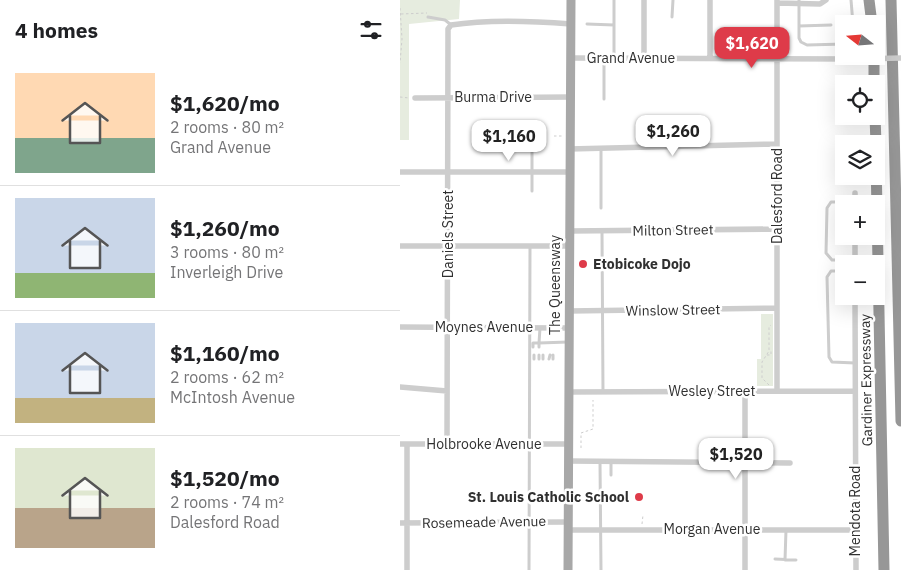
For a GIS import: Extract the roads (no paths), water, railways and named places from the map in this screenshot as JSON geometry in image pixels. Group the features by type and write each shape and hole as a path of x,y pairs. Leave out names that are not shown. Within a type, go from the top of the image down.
{"highway":[{"path":"870,0 871,15"},
{"path":"891,0 901,421"},
{"name":"Gardiner Expressway","path":"877,185 884,570"}],"main road":[{"name":"The Queensway","path":"568,570 571,0"}],"street":[{"path":"644,0 644,58"},
{"path":"710,0 710,58"},
{"path":"776,2 820,4 826,0"},
{"name":"Dalesford Road","path":"776,2 776,391"},
{"path":"451,25 521,22 571,24"},
{"name":"Daniels Street","path":"447,444 447,36 451,25"},
{"name":"Grand Avenue","path":"571,58 901,58"},
{"name":"Burma Drive","path":"415,98 570,98"},
{"path":"569,149 777,144"},
{"path":"400,172 569,172"},
{"name":"Milton Street","path":"569,231 777,229"},
{"path":"400,246 569,246"},
{"name":"Mendota Road","path":"855,305 856,570"},
{"name":"Winslow Street","path":"569,311 777,308"},
{"name":"Moynes Avenue","path":"400,327 529,326 568,328"},
{"path":"400,387 447,391"},
{"path":"744,570 746,529 745,391"},
{"name":"Wesley Street","path":"568,392 855,391"},
{"path":"403,444 407,570"},
{"name":"Holbrooke Avenue","path":"403,444 569,444"},
{"path":"569,461 790,463"},
{"name":"Rosemeade Avenue","path":"400,523 531,521 569,526"},
{"name":"Morgan Avenue","path":"569,526 601,530 856,530"}],"lane":[{"path":"614,0 614,58"},
{"path":"672,17 673,0"},
{"path":"851,0 852,15"},
{"path":"799,2 799,38 803,44 835,44"},
{"path":"428,17 445,20 451,25"},
{"path":"587,24 614,24"},
{"path":"799,26 831,25"},
{"path":"604,58 604,98"},
{"path":"532,147 532,191"},
{"path":"601,148 601,208"},
{"path":"835,202 831,202 827,208 826,253 832,260 835,260"},
{"path":"602,231 602,392"},
{"path":"530,246 530,570"},
{"path":"835,271 830,271 827,277 829,357 832,362 855,363"},
{"path":"540,327 541,345"},
{"path":"533,347 533,343 552,345 568,342"},
{"path":"600,462 601,570"},
{"path":"611,462 611,475"},
{"path":"785,560 786,529"},
{"path":"400,556 407,556"},
{"path":"775,559 796,560"}],"place":[{"name":"Etobicoke Dojo","path":"583,264"},
{"name":"St. Louis Catholic School","path":"639,497"}]}
